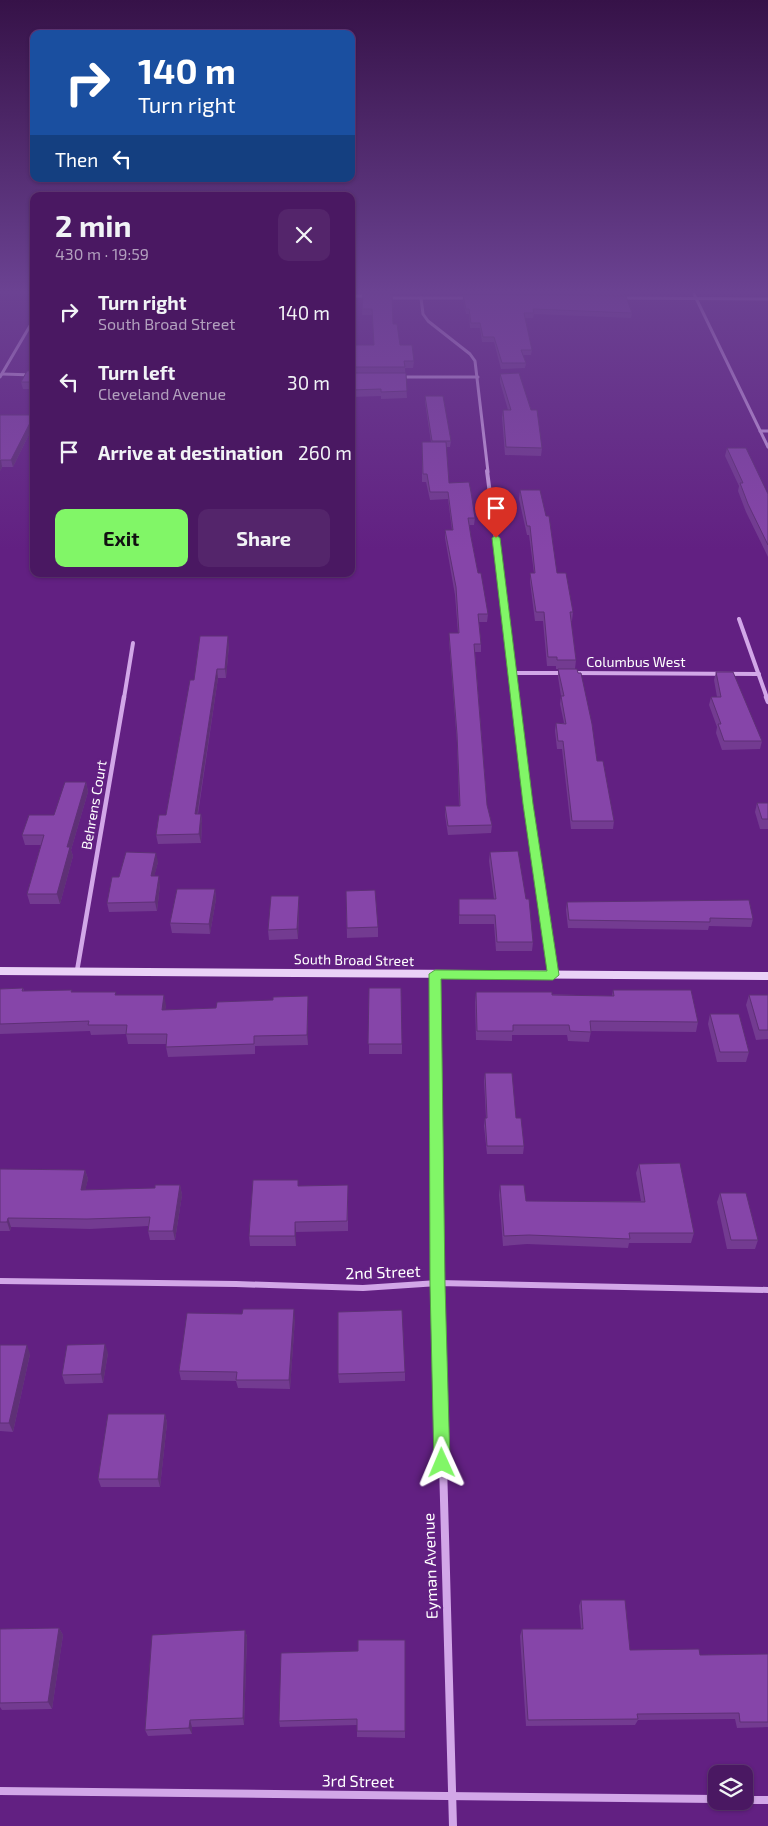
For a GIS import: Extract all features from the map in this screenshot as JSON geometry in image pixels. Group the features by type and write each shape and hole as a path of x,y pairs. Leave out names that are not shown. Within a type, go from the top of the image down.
{"street":[{"path":"478,379 486,460 514,673 528,804 553,975"},
{"path":"735,379 768,447"},
{"path":"760,431 768,431"},
{"path":"739,620 768,702"},
{"name":"Behrens Court","path":"77,971 134,643"},
{"name":"Columbus West","path":"514,673 759,674"},
{"name":"South Broad Street","path":"0,971 768,976"},
{"name":"Eyman Avenue","path":"435,974 438,1284 453,1826"},
{"name":"2nd Street","path":"0,1281 236,1284 363,1288 438,1284 768,1290"},
{"name":"3rd Street","path":"0,1791 708,1800"},
{"path":"753,1800 768,1800"}],"building":[{"path":"23,379 30,379 30,382 21,382"},
{"path":"355,379 406,379 407,391 381,392 381,389 355,390"},
{"path":"502,379 521,379 531,410 537,410 542,448 506,447 503,410 511,410"},
{"path":"425,396 443,396 451,441 432,441"},
{"path":"0,415 30,415 30,423 11,460 0,461"},
{"path":"422,442 446,442 449,483 469,482 471,492 475,518 468,518 478,573 481,573 488,614 478,614 481,644 474,644 487,805 492,825 448,826 445,806 460,806 457,734 449,633 459,633 456,587 445,530 453,530 448,492 430,492 427,474 423,474"},
{"path":"727,448 746,448 768,494 768,545 748,504 740,483 743,483"},
{"path":"520,490 540,490 546,516 549,516 557,573 566,573 573,612 570,612 576,660 557,660 557,657 548,657 544,612 536,612 530,573 535,573 530,526 527,526"},
{"path":"200,636 228,636 225,669 217,669 195,814 201,814 199,834 156,835 159,815 166,815 190,680 194,680"},
{"path":"558,669 577,669 578,673 581,673 592,724 597,761 603,761 614,821 572,821 563,741 558,741 556,723 566,724 561,696 564,696"},
{"path":"716,672 733,672 762,741 724,741 718,724 721,724 711,697 721,697"},
{"path":"65,782 86,782 67,847 70,847 57,894 27,894 44,835 22,835 29,815 54,815"},
{"path":"757,803 768,803 768,819 762,819"},
{"path":"518,851 526,899 529,899 533,942 497,942 495,915 459,915 459,899 496,899 490,852"},
{"path":"126,852 156,853 151,876 159,876 155,902 107,903 112,877 119,877"},
{"path":"177,889 215,889 209,924 170,923"},
{"path":"375,890 378,927 347,928 346,891"},
{"path":"271,896 299,896 297,929 268,930"},
{"path":"749,900 753,919 710,918 710,922 569,920 567,902"},
{"path":"23,988 22,991 72,990 71,992 116,992 115,995 164,995 162,1010 216,1008 217,1002 273,1000 273,997 308,996 307,1035 254,1036 254,1044 166,1047 167,1034 126,1034 127,1025 88,1025 89,1021 0,1024 0,989"},
{"path":"369,988 401,988 402,1044 368,1044"},
{"path":"613,990 691,990 698,1022 590,1021 591,1032 570,1031 569,1025 513,1025 513,1031 477,1031 476,992 552,992 552,995 614,996"},
{"path":"749,995 768,995 768,1030 759,1030"},
{"path":"710,1014 739,1014 749,1052 720,1052"},
{"path":"485,1073 512,1073 516,1118 521,1118 524,1146 487,1146"},
{"path":"680,1163 694,1233 629,1233 630,1239 529,1235 504,1236 500,1185 524,1185 526,1201 645,1202 639,1164"},
{"path":"0,1169 85,1170 81,1190 155,1188 155,1185 180,1185 173,1231 148,1231 150,1217 87,1219 8,1218 7,1222 0,1222"},
{"path":"253,1180 298,1180 298,1186 348,1185 347,1221 295,1222 295,1236 249,1236"},
{"path":"720,1193 746,1193 758,1240 731,1240"},
{"path":"243,1309 294,1309 289,1380 236,1380 237,1372 179,1371 187,1313 242,1314"},
{"path":"402,1310 405,1372 338,1374 338,1312"},
{"path":"105,1344 101,1374 62,1375 67,1345"},
{"path":"0,1345 27,1345 9,1423 0,1423"},
{"path":"108,1414 165,1414 158,1479 98,1479"},
{"path":"581,1600 625,1600 630,1650 699,1649 700,1655 768,1654 768,1722 740,1722 739,1713 637,1714 638,1719 528,1720 522,1629 583,1629"},
{"path":"59,1628 48,1702 0,1703 0,1629"},
{"path":"245,1630 243,1718 190,1720 189,1728 145,1730 152,1635"},
{"path":"358,1640 405,1640 405,1731 357,1731 357,1719 279,1721 281,1653 358,1651"}],"route":[{"path":"442,1463 435,974 553,975 528,804 514,673 496,538"}]}
